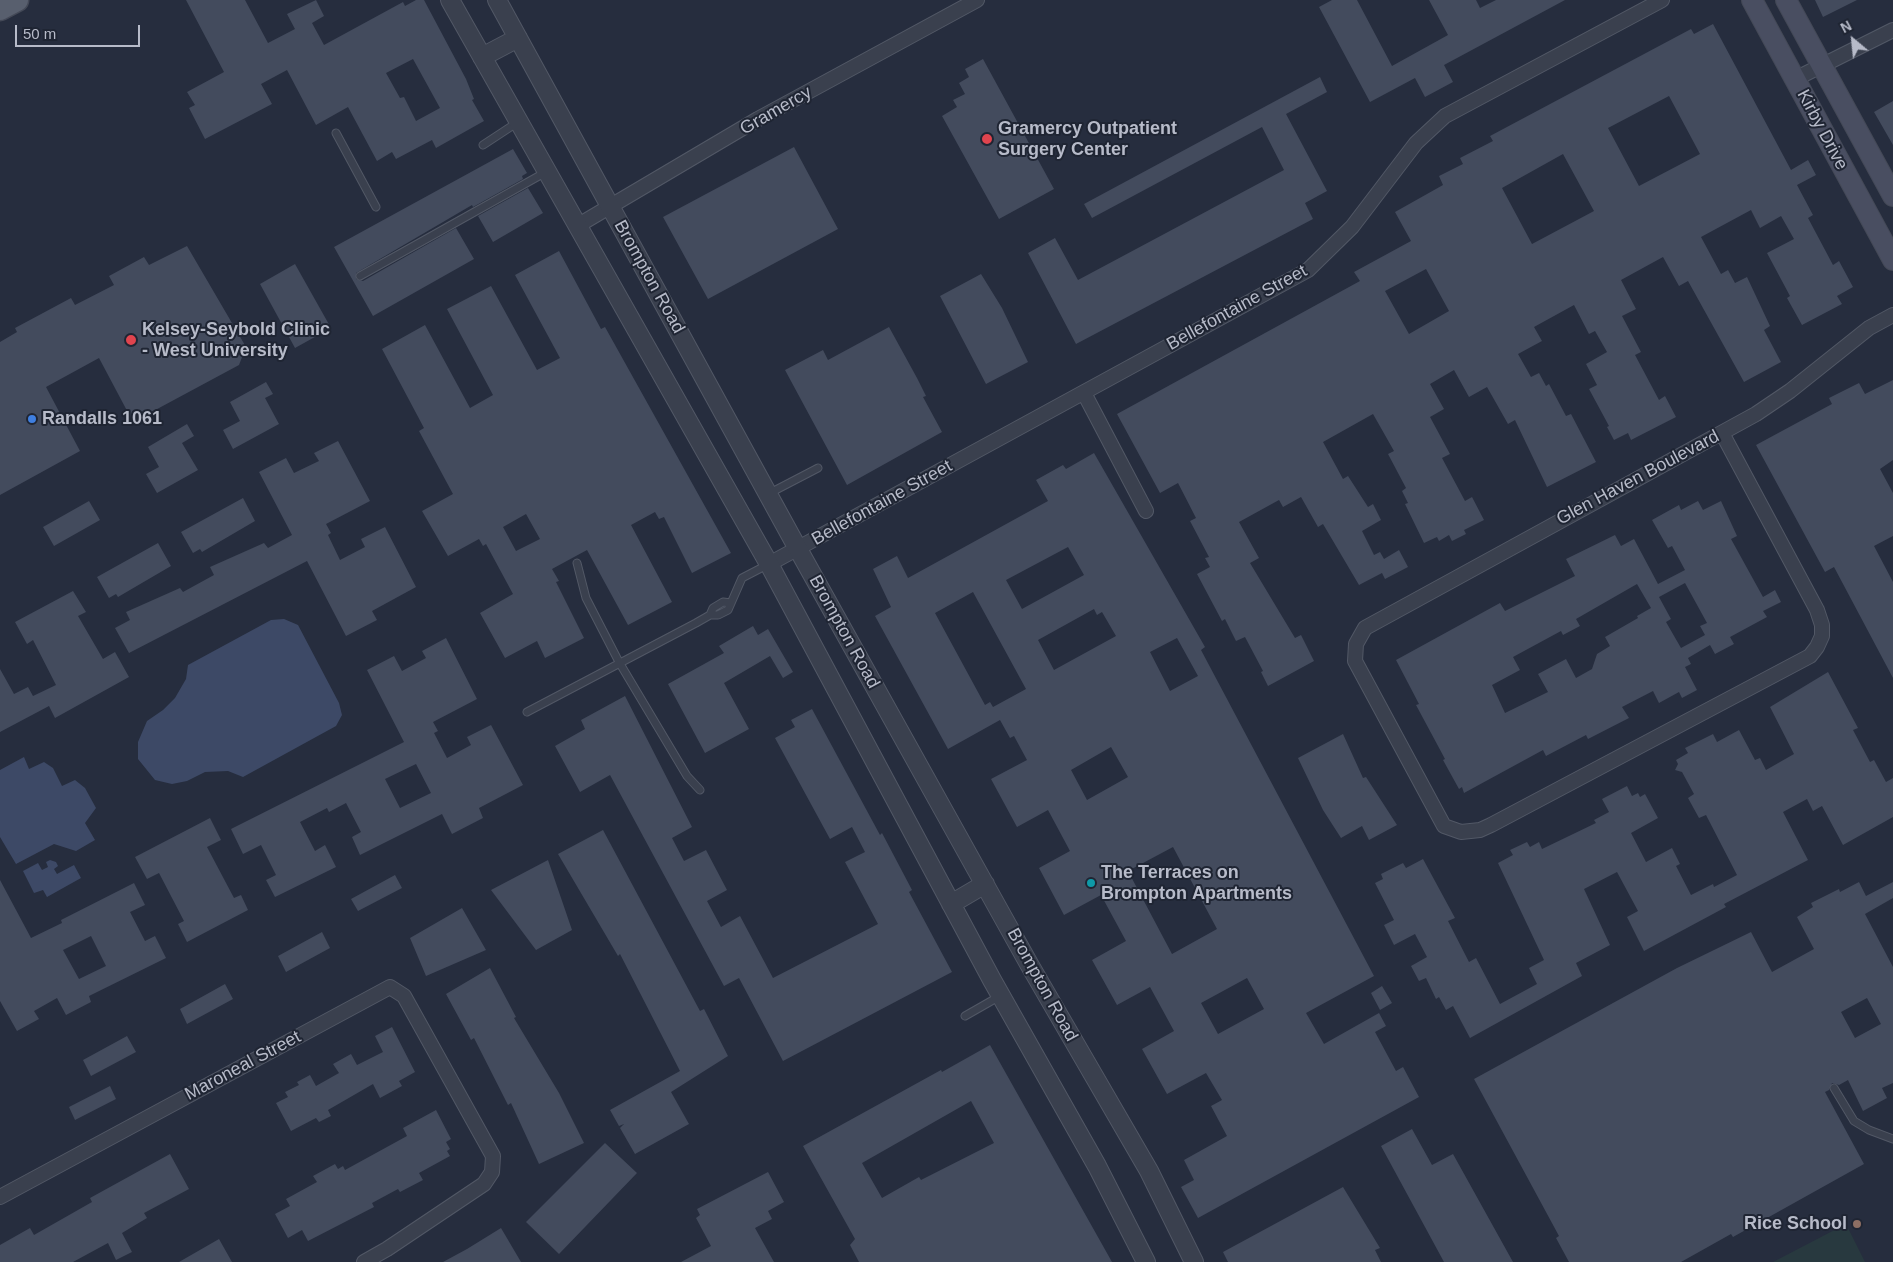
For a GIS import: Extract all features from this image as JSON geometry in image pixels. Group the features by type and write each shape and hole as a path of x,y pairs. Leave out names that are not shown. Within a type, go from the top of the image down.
{"main road":[{"path":"0,9 17,0"},
{"name":"Kirby Drive","path":"1752,0 1893,260"},
{"name":"Kirby Drive","path":"1786,0 1893,196"}],"street":[{"name":"Brompton Road","path":"450,0 769,564 1000,996 1097,1166 1146,1262"},
{"name":"Brompton Road","path":"497,0 798,549 985,884 1149,1171 1194,1262"},
{"name":"Gramercy","path":"577,226 609,205 729,138 758,119 978,0"},
{"name":"Bellefontaine Street","path":"769,564 1308,270 1352,227 1416,143 1445,116 1662,0"},
{"path":"1795,79 1893,30"},
{"path":"482,57 518,38"},
{"name":"Glen Haven Boulevard","path":"1722,433 1809,592 1822,625 1820,642 1810,656 1480,830 1461,832 1444,826 1355,661 1356,644 1360,634 1371,623 1722,433 1790,392 1869,328 1893,315"},
{"path":"1084,393 1146,510"},
{"path":"951,904 985,884"},
{"name":"Maroneal Street","path":"0,1197 390,988 404,996 493,1156 492,1172 484,1184 387,1249 364,1262"}],"lane":[{"path":"483,145 518,122"},
{"path":"336,133 376,207"},
{"path":"360,276 547,172"},
{"path":"768,494 818,468"},
{"path":"577,563 586,598 619,662 687,776 700,790"},
{"path":"527,712 710,615 713,608 723,602 731,603 742,578 769,564"},
{"path":"965,1016 1000,996"},
{"path":"1834,1088 1854,1121 1869,1130 1893,1139"}],"shaded area":[{"path":"1846,1224 1865,1262 1773,1262"}],"water":[{"path":"284,619 298,625 339,703 342,715 336,726 243,777 228,771 205,772 187,781 172,784 155,780 138,759 138,742 147,721 163,710 175,698 186,679 188,665 271,620"},
{"path":"24,757 29,769 44,762 53,768 62,786 75,780 85,788 96,808 85,823 95,840 76,851 54,844 16,864 0,837 0,770"},
{"path":"50,860 56,862 58,866 54,869 57,874 74,865 81,878 47,897 43,890 34,893 23,871 38,863 42,870 48,867 46,862"}],"building":[{"path":"186,0 245,0 268,43 295,29 287,14 316,0 324,16 312,23 324,45 403,2 405,6 416,0 424,0 466,79 474,99 472,100 484,121 436,148 432,140 396,159 392,152 377,161 348,107 316,125 287,70 261,84 272,104 205,139 189,108 195,105 187,92 224,72","holes":["413,59 440,108 416,121 404,97 400,98 386,73"]},
{"path":"1332,0 1357,0 1392,66 1448,35 1429,0 1476,0 1480,8 1496,0 1565,0 1444,65 1453,82 1425,97 1415,78 1370,102 1319,7"},
{"path":"1815,0 1857,0 1823,17"},
{"path":"1713,24 1791,170 1808,160 1816,175 1797,185 1813,215 1808,218 1833,265 1839,261 1853,287 1837,296 1842,304 1802,325 1787,298 1790,296 1767,253 1794,239 1781,216 1760,228 1751,210 1701,237 1721,274 1728,270 1735,283 1747,277 1770,326 1764,330 1781,362 1744,382 1688,281 1679,286 1663,257 1621,280 1636,309 1622,316 1641,352 1635,355 1659,400 1665,396 1676,417 1631,440 1628,433 1614,440 1607,427 1609,426 1589,389 1597,385 1586,364 1607,352 1595,331 1589,334 1574,305 1534,327 1542,341 1518,354 1531,377 1539,373 1546,386 1549,384 1566,416 1571,414 1596,462 1547,487 1515,420 1508,424 1487,387 1469,397 1454,370 1430,384 1444,409 1430,417 1450,454 1442,458 1465,501 1472,497 1484,520 1464,530 1466,534 1452,541 1449,535 1439,541 1437,537 1424,543 1405,504 1408,503 1402,491 1406,488 1388,454 1394,451 1373,414 1323,442 1343,479 1348,476 1368,507 1373,504 1381,520 1362,531 1374,555 1380,552 1384,559 1399,550 1408,567 1385,579 1382,573 1359,585 1323,524 1318,527 1301,497 1283,507 1279,500 1239,522 1259,558 1250,563 1295,638 1301,635 1314,661 1268,686 1261,672 1263,671 1245,637 1236,641 1225,619 1222,621 1197,574 1210,567 1205,558 1209,557 1190,521 1196,518 1178,483 1160,493 1117,414 1360,281 1354,272 1411,241 1395,212 1443,185 1439,176 1463,164 1460,158 1493,141 1490,136 1691,29 1694,34","holes":["1669,96 1700,154 1639,186 1608,128","1563,154 1594,211 1532,244 1502,188","1426,269 1449,311 1409,334 1385,291"]},
{"path":"983,59 1054,189 999,219 942,116 957,107 953,100 965,94 959,83 969,77 965,69"},
{"path":"1320,77 1327,92 1286,114 1327,191 1305,203 1313,219 1076,344 1028,253 1055,238 1078,280 1284,170 1262,127 1092,218 1084,204"},
{"path":"1893,101 1893,145 1874,112"},
{"path":"794,147 838,229 708,299 663,217"},
{"path":"513,149 527,173 522,176 523,179 473,207 472,205 356,273 356,279 363,281 456,228 474,259 373,316 334,247"},
{"path":"528,188 543,213 493,242 478,216"},
{"name":"Kelsey-Seybold Clinic - West University","path":"187,246 246,347 239,365 133,422 99,358 46,387 80,451 0,495 0,342 17,332 15,328 71,298 75,305 114,285 109,276 144,257 149,265"},
{"path":"559,251 601,329 605,327 731,553 692,573 664,517 659,519 655,512 631,525 672,602 628,625 587,550 552,569 559,581 556,582 584,638 545,658 537,641 505,658 480,613 513,594 486,544 483,546 479,539 448,556 422,511 453,494 419,431 424,428 382,349 425,325 470,408 493,395 447,309 491,286 537,370 560,358 515,275","holes":["526,514 540,539 516,551 503,527"]},
{"path":"295,264 331,328 295,348 260,284"},
{"path":"981,274 1002,308 1028,362 986,384 940,296"},
{"path":"889,327 917,378 926,396 923,397 942,432 847,485 785,370 823,350 828,360"},
{"path":"1893,380 1893,460 1880,469 1893,493 1893,536 1874,546 1893,582 1893,678 1834,567 1825,572 1756,445 1832,404 1829,398 1859,383 1865,394"},
{"path":"266,382 273,394 265,398 279,424 233,449 223,430 240,421 230,402"},
{"path":"187,424 194,436 182,443 198,470 157,493 146,474 159,467 148,447"},
{"path":"338,441 370,501 326,524 331,533 328,535 340,560 365,547 361,539 385,527 416,587 372,611 377,620 346,636 307,561 129,653 115,628 130,620 126,612 180,588 183,592 214,575 210,567 264,543 268,548 292,535 259,472 286,458 294,473 319,461 314,453"},
{"path":"1094,453 1205,647 1201,650 1374,976 1306,1013 1324,1044 1379,1013 1386,1026 1375,1032 1396,1071 1403,1067 1419,1097 1198,1218 1181,1187 1194,1180 1184,1160 1227,1136 1211,1106 1222,1100 1206,1073 1167,1094 1142,1049 1174,1031 1150,987 1117,1005 1092,960 1126,941 1101,895 1064,915 1039,868 1070,851 1048,810 1017,827 991,779 1027,760 1014,736 1010,738 1000,720 948,749 875,616 891,607 873,569 897,556 908,578 1048,501 1036,480 1063,465 1066,469","holes":["1068,547 1084,575 1022,609 1006,580","973,592 1026,689 993,707 990,702 985,705 935,613","1094,609 1097,615 1102,612 1116,636 1054,670 1038,640","1177,638 1198,676 1170,691 1150,652","1111,747 1128,777 1087,800 1071,770","1173,847 1217,929 1172,954 1128,871","1247,978 1264,1009 1218,1034 1201,1003"]},
{"path":"243,498 255,521 202,552 200,549 193,553 181,532"},
{"path":"89,501 100,520 54,546 43,527"},
{"path":"1698,501 1703,510 1721,501 1737,536 1731,539 1763,597 1775,590 1781,602 1763,611 1767,617 1730,637 1734,644 1715,654 1710,645 1688,658 1691,664 1685,667 1697,690 1682,698 1679,692 1659,703 1653,691 1622,707 1629,718 1588,739 1586,735 1546,756 1543,750 1464,793 1462,787 1459,789 1443,760 1445,759 1416,705 1419,704 1396,660 1500,603 1505,611 1575,576 1566,559 1615,535 1621,546 1634,539 1658,584 1685,570 1672,546 1668,548 1652,520 1679,505 1681,510","holes":["1685,583 1707,623 1700,626 1705,635 1681,648 1666,622 1671,619 1659,597","1637,584 1651,608 1637,616 1638,618 1605,637 1610,646 1597,654 1592,669 1576,678 1566,659 1538,674 1548,692 1505,713 1492,685 1520,670 1513,657 1561,631 1563,635 1580,626 1576,619"]},
{"path":"158,543 171,566 118,597 116,594 109,598 97,577"},
{"path":"73,591 86,612 78,616 103,659 115,652 129,677 55,718 49,706 0,732 0,669 14,694 28,687 33,696 56,685 33,640 27,644 15,622"},
{"path":"753,626 758,635 768,629 793,672 783,678 770,656 724,683 749,729 705,753 668,684 724,653 719,646"},
{"path":"446,638 477,699 433,722 438,731 434,733 447,758 471,745 467,737 491,725 523,785 479,808 483,818 452,834 442,814 360,855 352,837 361,832 346,803 329,812 327,808 300,822 315,851 325,845 336,867 275,897 266,880 276,875 261,845 243,854 231,829 404,742 367,670 394,656 402,671 426,658 422,651","holes":["416,764 431,793 400,808 385,779"]},
{"path":"1828,672 1858,728 1853,730 1870,762 1874,760 1886,782 1893,778 1893,817 1843,845 1822,806 1813,811 1807,799 1783,812 1808,860 1724,904 1726,907 1644,951 1627,917 1638,911 1617,872 1584,889 1610,945 1576,963 1582,976 1470,1038 1453,1006 1446,1010 1439,997 1436,999 1426,978 1419,981 1411,966 1427,957 1415,934 1394,945 1384,925 1394,920 1375,883 1383,879 1381,874 1403,863 1406,868 1423,859 1455,918 1448,921 1469,962 1476,958 1500,1004 1537,984 1529,968 1544,960 1498,863 1513,855 1510,850 1527,842 1530,847 1539,842 1542,849 1596,823 1594,820 1609,812 1602,799 1627,786 1632,796 1638,793 1640,797 1645,794 1658,818 1631,833 1646,862 1672,848 1680,864 1676,866 1691,895 1713,884 1714,887 1737,875 1706,815 1699,818 1688,798 1694,794 1682,772 1675,770 1678,764 1676,760 1688,753 1685,748 1713,734 1717,742 1739,730 1755,760 1760,758 1766,770 1794,754 1770,707"},
{"path":"625,696 692,827 672,838 684,861 706,850 727,890 707,901 721,927 740,916 773,978 878,924 845,862 865,852 852,827 830,839 775,738 795,727 791,720 812,709 880,835 882,833 912,890 909,892 952,972 783,1061 739,978 724,986 610,775 580,792 555,746 585,729 581,720"},
{"path":"1343,734 1363,778 1366,777 1397,825 1369,840 1362,826 1341,838 1323,810 1298,758"},
{"path":"210,818 221,840 207,847 234,898 241,895 248,910 187,942 178,924 184,921 159,873 147,879 135,857"},
{"path":"603,830 700,1011 704,1009 728,1056 671,1092 689,1124 635,1154 620,1128 624,1124 619,1126 610,1110 680,1071 620,954 618,956 558,854"},
{"path":"548,860 572,930 536,950 491,890"},
{"path":"395,875 402,888 358,911 351,899"},
{"path":"0,880 31,938 62,923 61,920 134,883 145,905 130,912 145,941 155,936 166,958 89,996 91,1002 66,1015 57,998 34,1011 39,1019 17,1031 0,1001","holes":["91,936 106,966 79,979 63,950"]},
{"path":"1859,882 1866,896 1893,882 1893,898 1865,914 1893,967 1893,1083 1882,1088 1887,1098 1863,1111 1848,1080 1839,1085 1832,1083 1829,1090 1825,1092 1864,1164 1733,1237 1731,1234 1681,1262 1569,1262 1556,1238 1559,1236 1474,1079 1677,968 1751,932 1772,972 1814,949 1797,917 1813,907 1811,903 1839,889 1840,892","holes":["1867,998 1881,1024 1855,1038 1841,1012"]},
{"path":"462,908 486,950 426,976 410,938"},
{"path":"322,932 330,948 286,972 278,956"},
{"path":"490,968 516,1017 514,1018 559,1093 584,1143 539,1164 511,1103 508,1105 474,1038 471,1040 446,994"},
{"path":"225,984 233,999 187,1024 180,1009"},
{"path":"1382,986 1392,1003 1380,1010 1371,993"},
{"path":"392,1027 415,1072 399,1081 402,1086 380,1098 373,1084 328,1110 331,1116 319,1122 316,1118 291,1131 276,1103 288,1097 285,1092 299,1085 297,1082 310,1075 316,1086 339,1073 333,1064 351,1054 357,1065 383,1052 375,1036"},
{"path":"127,1036 136,1052 91,1076 83,1060"},
{"path":"990,1045 1112,1262 859,1262 850,1245 855,1239 803,1146 941,1070 942,1072","holes":["971,1101 994,1143 921,1180 919,1177 882,1198 862,1163"]},
{"path":"110,1086 116,1099 75,1120 69,1107"},
{"path":"436,1110 451,1139 446,1142 450,1149 447,1151 450,1156 419,1173 423,1180 400,1192 398,1189 372,1203 374,1207 308,1241 302,1230 288,1238 275,1214 290,1206 286,1199 317,1182 313,1176 335,1164 338,1169 343,1166 345,1170 407,1136 403,1128"},
{"path":"1412,1129 1432,1165 1453,1154 1513,1262 1444,1262 1381,1146"},
{"path":"605,1143 637,1173 559,1254 526,1222"},
{"path":"170,1154 189,1189 144,1213 147,1218 122,1233 132,1252 116,1260 108,1243 73,1262 0,1262 0,1245 30,1228 34,1235 92,1202 90,1198"},
{"path":"768,1172 784,1202 768,1211 772,1219 755,1228 774,1262 681,1262 711,1246 696,1218 700,1215 697,1209"},
{"path":"1343,1187 1380,1248 1375,1250 1381,1262 1228,1262 1223,1252"},
{"path":"501,1228 521,1262 443,1262 467,1249"},
{"path":"219,1239 232,1262 179,1262"}],"place":[{"name":"Gramercy Outpatient Surgery Center","path":"987,139"},
{"name":"Kelsey-Seybold Clinic - West University","path":"131,340"},
{"name":"Randalls 1061","path":"32,419"},
{"name":"The Terraces on Brompton Apartments","path":"1091,883"},
{"name":"Rice School","path":"1857,1224"}]}
